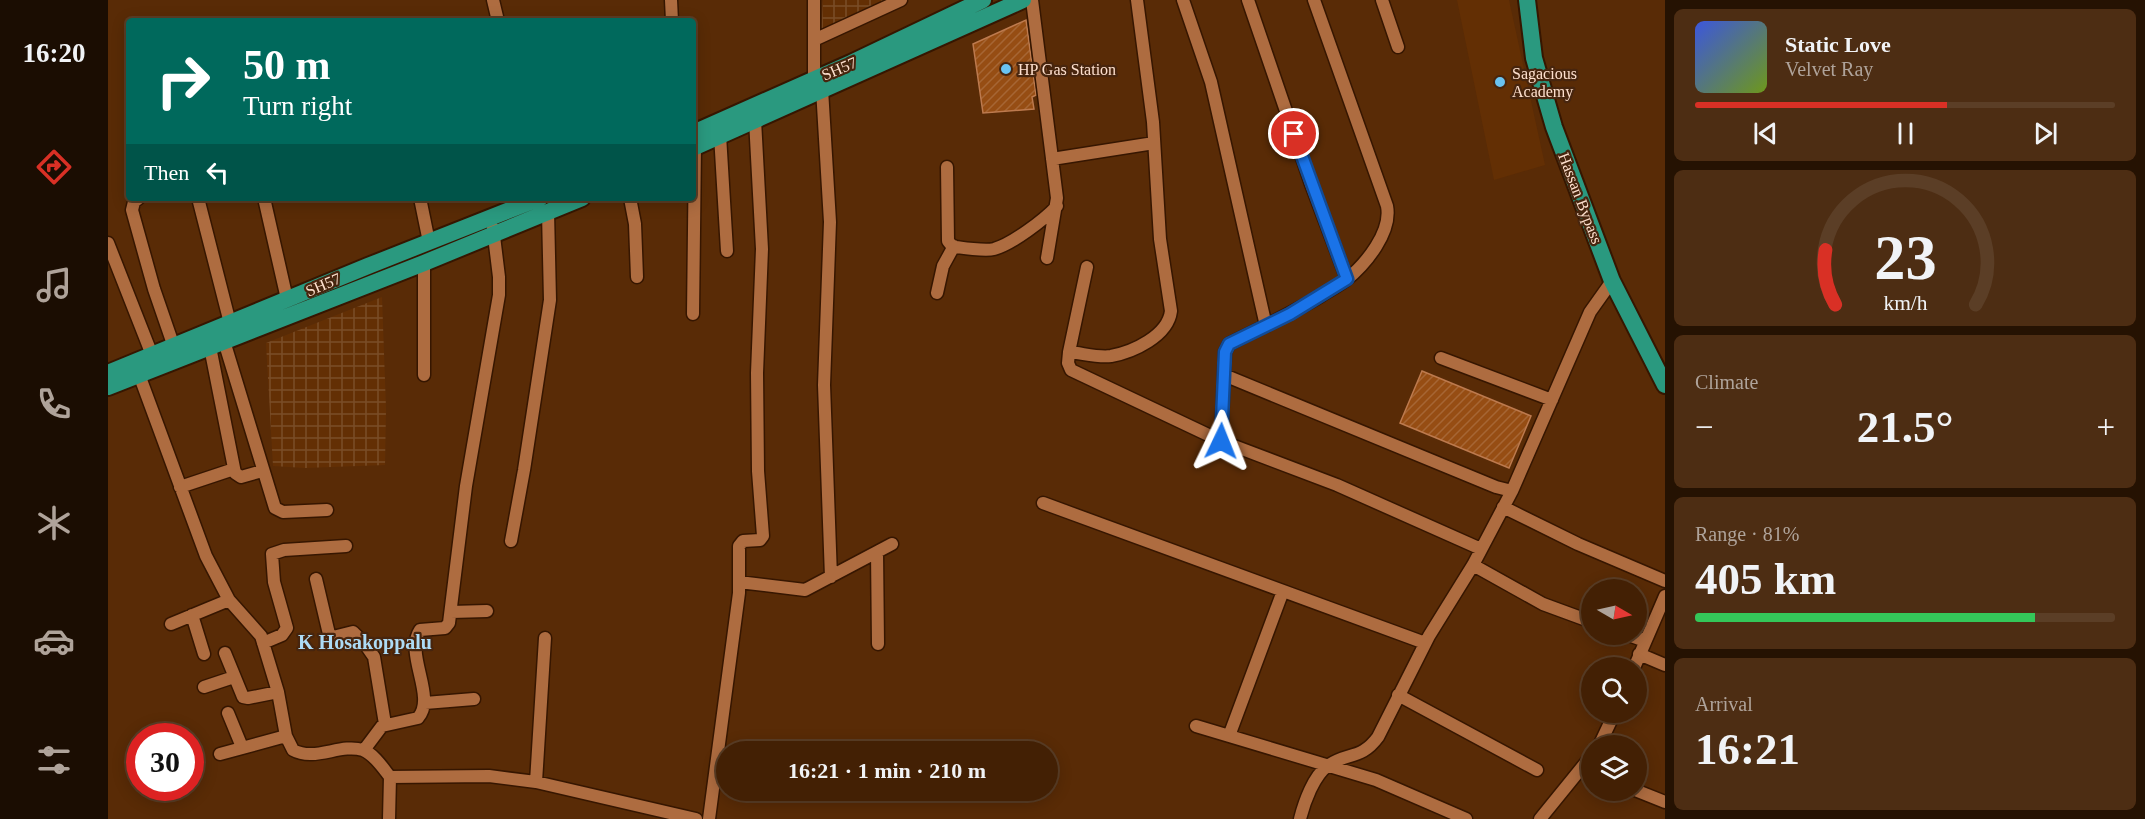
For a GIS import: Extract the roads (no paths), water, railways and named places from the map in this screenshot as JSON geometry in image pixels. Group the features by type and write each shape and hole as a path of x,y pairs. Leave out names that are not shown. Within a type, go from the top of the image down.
{"highway":[{"name":"SH57","path":"696,139 818,84 851,63 983,0"},
{"path":"696,140 720,135 755,120 818,84 1023,0"},
{"name":"Hassan Bypass","path":"1527,0 1534,58 1554,127 1612,281 1665,386"},
{"path":"108,387 137,369 217,344 424,263 542,201"},
{"name":"SH57","path":"108,373 137,369 152,355 429,242 492,226"}],"street":[{"path":"493,0 497,18"},
{"path":"671,0 672,18"},
{"path":"814,0 814,40 830,222 824,385 831,577"},
{"path":"814,40 901,0"},
{"path":"1032,0 1057,206 1047,258"},
{"path":"1069,352 1109,356 1125,351 1159,335 1167,326 1171,311 1160,239 1154,143 1137,0"},
{"path":"1184,0 1211,82 1266,326"},
{"path":"1248,0 1311,184 1347,279"},
{"path":"1221,441 1225,352 1229,344 1290,314 1347,279 1377,245 1387,226 1389,215 1314,0"},
{"path":"1382,0 1398,47"},
{"path":"709,819 739,582 741,543 760,540 763,533 758,471 757,384 762,249 755,120"},
{"path":"720,135 727,251"},
{"path":"1052,159 1154,143"},
{"path":"947,168 948,241 954,246 994,249 1016,238 1057,206"},
{"path":"135,201 132,210 154,289 174,347"},
{"path":"199,201 230,323"},
{"path":"265,201 287,299"},
{"path":"421,201 429,242"},
{"path":"511,541 550,300 542,201"},
{"path":"631,201 635,224 637,277"},
{"path":"693,314 694,201"},
{"path":"364,750 384,724 418,718 422,714 425,704 416,655 417,634 420,630 445,628 449,623 466,486 499,295 500,277 492,226"},
{"path":"108,243 152,355"},
{"path":"937,293 943,266 954,246"},
{"path":"424,263 424,375"},
{"path":"1087,267 1069,352 1068,363 1071,370 1221,441 1337,485 1481,549"},
{"path":"1303,818 1313,783 1328,765 1359,754 1372,746 1378,737 1425,643 1473,565 1512,491 1590,312 1612,281"},
{"path":"217,344 235,473 241,477 262,471"},
{"path":"217,344 272,503 278,511 327,510"},
{"path":"1441,358 1552,400"},
{"path":"137,369 206,556 229,600 259,632 278,692 286,736 293,750 307,755 344,749 364,750 390,777 389,819"},
{"path":"1224,375 1496,487 1512,491"},
{"path":"180,486 234,469"},
{"path":"1043,503 1425,643"},
{"path":"1503,507 1578,544 1665,581"},
{"path":"739,582 805,590 892,544"},
{"path":"263,643 282,635 287,628 274,582 272,554 284,550 346,546"},
{"path":"877,552 878,644"},
{"path":"1473,565 1543,604 1581,618"},
{"path":"316,579 329,634 333,637 353,632 374,657 384,724"},
{"path":"1229,736 1283,591"},
{"path":"1647,637 1665,597"},
{"path":"171,624 229,600"},
{"path":"451,612 488,610"},
{"path":"192,615 204,654"},
{"path":"536,782 545,638"},
{"path":"1639,657 1643,645"},
{"path":"225,653 243,697 278,692"},
{"path":"1640,654 1665,665"},
{"path":"204,687 234,677"},
{"path":"1398,695 1537,770"},
{"path":"425,704 474,699"},
{"path":"228,713 242,747"},
{"path":"1196,726 1376,780 1466,819"},
{"path":"220,754 286,736"},
{"path":"1542,818 1581,772"},
{"path":"390,777 489,776 536,782 670,815 696,819"},
{"path":"1647,795 1665,802"}],"place":[{"name":"HP Gas Station","path":"1006,69"},
{"name":"Sagacious Academy","path":"1500,82"}],"district":[{"name":"K Hosakoppalu","path":"365,642"}]}
